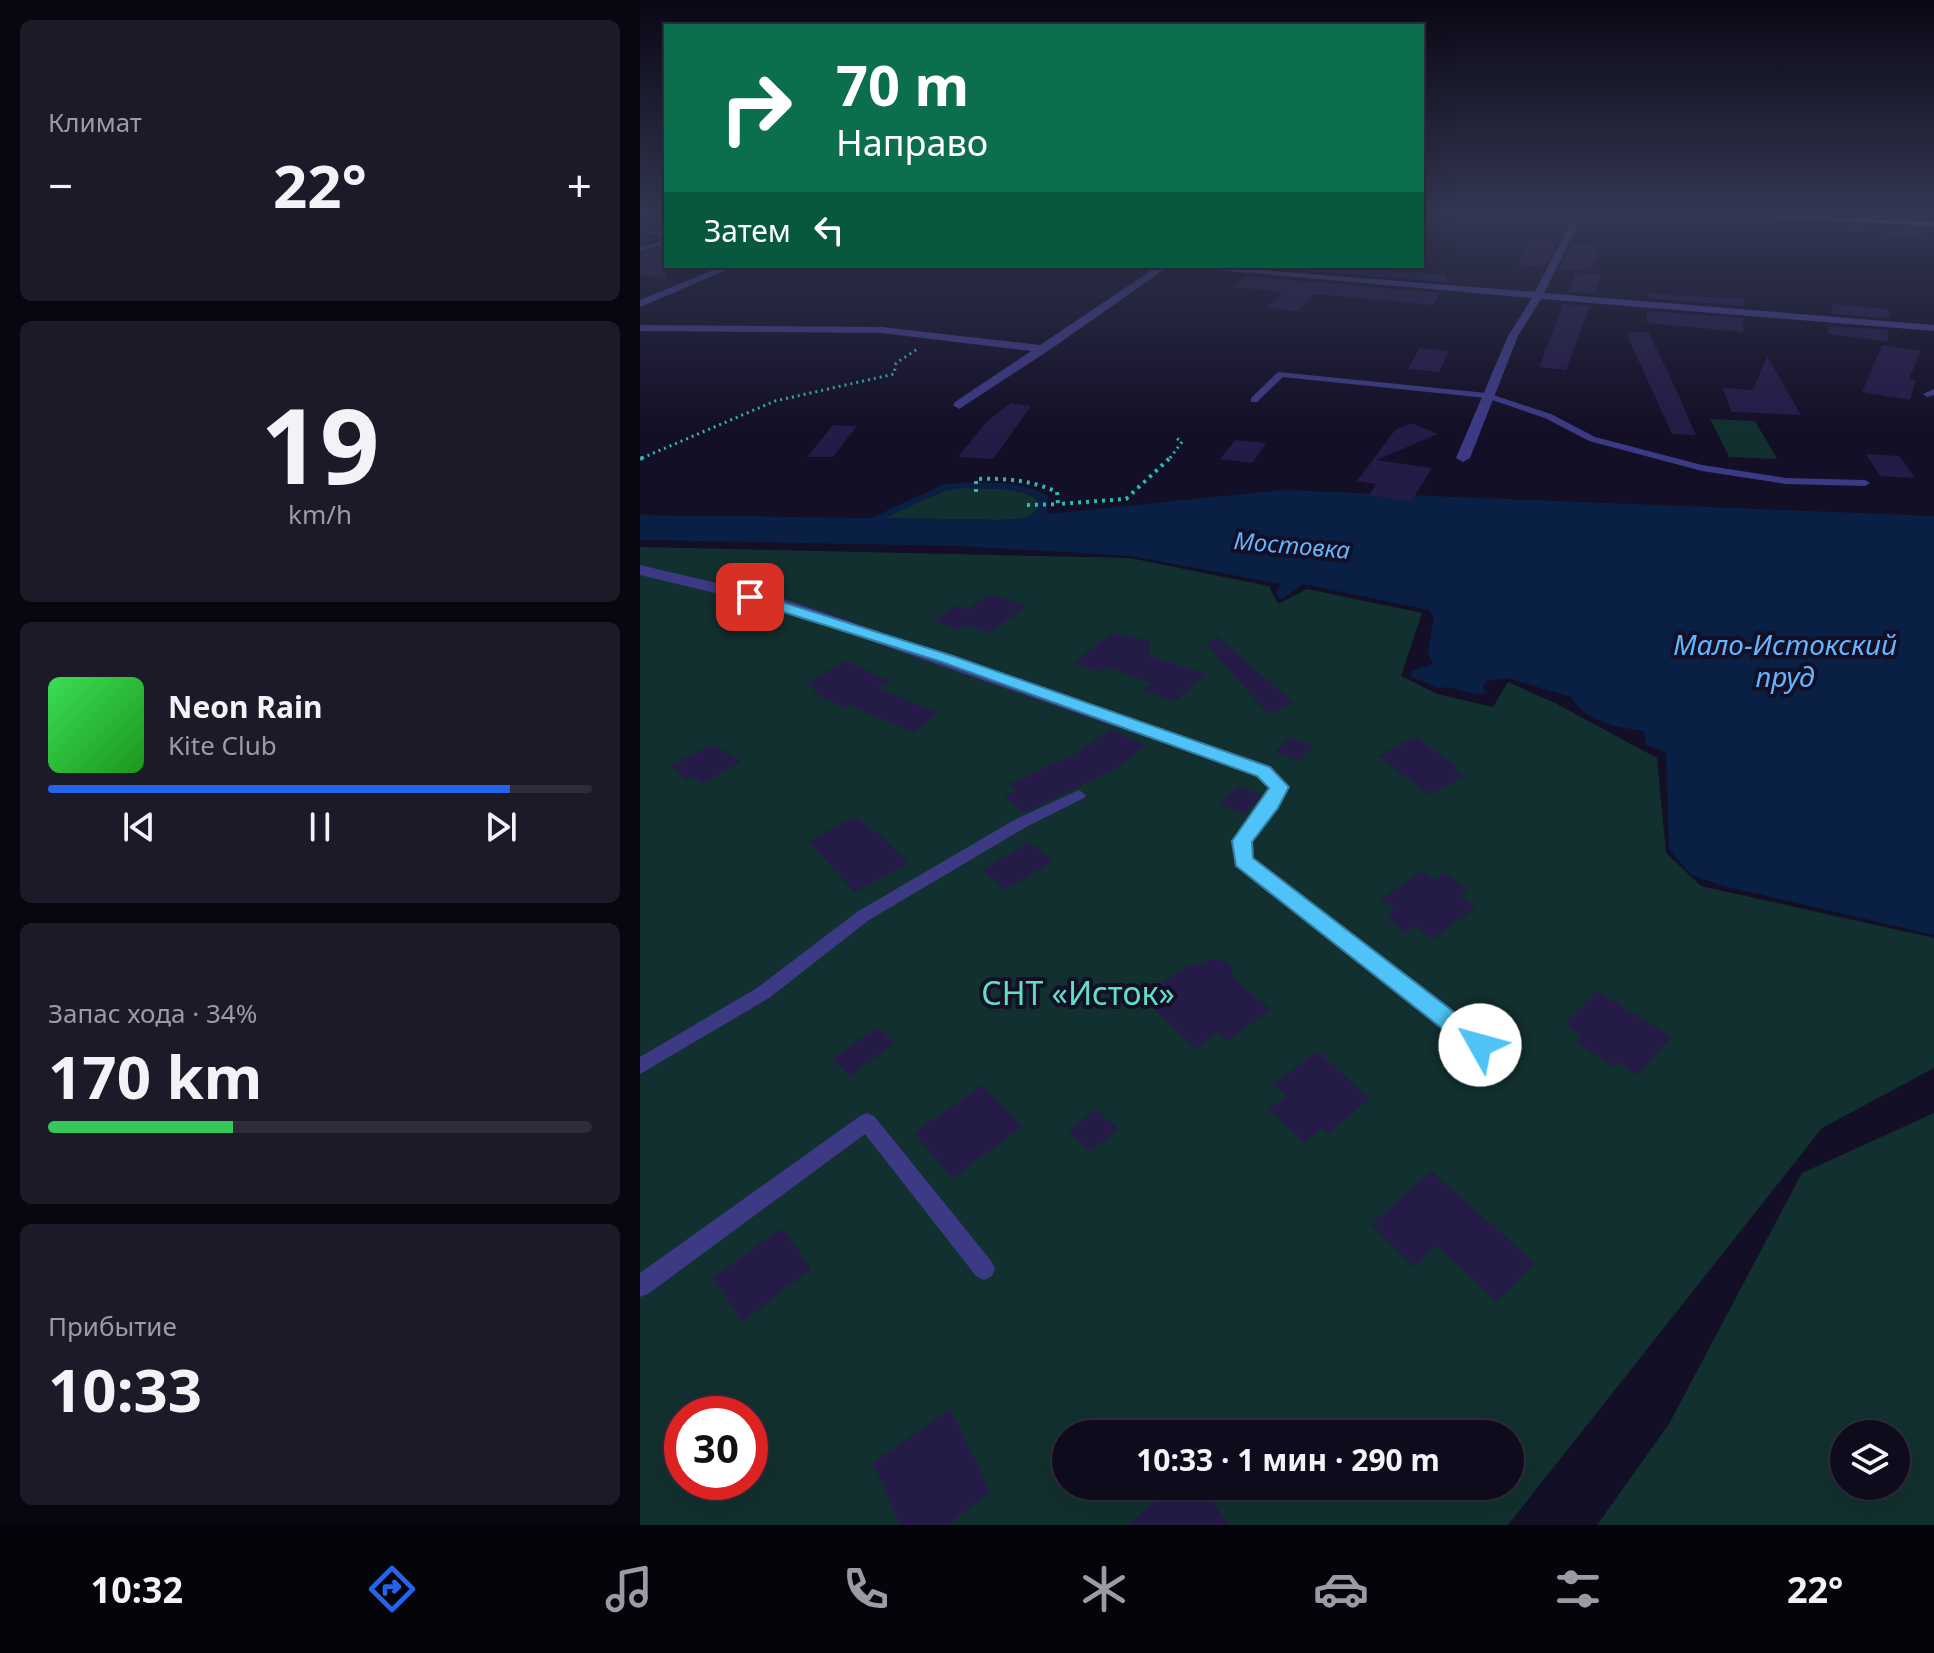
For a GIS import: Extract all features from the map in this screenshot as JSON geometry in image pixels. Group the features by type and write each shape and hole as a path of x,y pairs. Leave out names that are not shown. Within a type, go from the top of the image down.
{"street":[{"path":"640,304 685,285"},
{"path":"959,405 1136,285"},
{"path":"1407,285 1934,328"},
{"path":"1463,458 1513,336 1543,285"},
{"path":"640,328 882,330 1044,349"},
{"path":"640,570 778,603 1134,723 1264,771 1279,787 1271,804 1242,841 1243,861 1480,1045"}],"lane":[{"path":"1254,400 1281,374 1487,396 1548,416 1592,439 1702,468 1786,481 1865,483"},
{"path":"640,1066 763,993 863,916 1021,823 1079,795"},
{"path":"640,1286 867,1122 984,1269"}],"path":[{"path":"640,459 775,401 894,374 896,363 938,336"},
{"path":"1027,505 1126,499 1178,451 1182,442 1175,437"},
{"path":"976,492 976,479 1007,478 1044,485 1057,492 1058,504"}],"green space":[{"path":"1710,419 1755,421 1777,459 1729,457"},
{"path":"960,488 1025,493 1037,499 1037,510 1027,518 999,520 883,518 944,491"},
{"name":"СНТ «Исток»","path":"640,547 1130,558 1269,586 1278,604 1307,589 1422,613 1401,676 1437,694 1493,707 1508,682 1555,703 1657,758 1666,853 1701,886 1934,938 1934,1068 1822,1128 1508,1525 640,1525"},
{"path":"1934,1113 1934,1525 1597,1525 1669,1424 1802,1173"}],"water":[{"name":"Мало-Истокский пруд","path":"993,482 1026,487 1048,496 1047,514 1283,490 1934,516 1934,935 1724,886 1691,875 1669,849 1666,752 1646,745 1644,731 1593,718 1571,697 1507,678 1487,681 1483,687 1486,692 1482,694 1436,688 1414,678 1412,671 1433,664 1428,653 1434,617 1429,610 1303,584 1282,600 1276,595 1280,584 1132,556 957,546 640,540 640,515 871,518 942,485","holes":["960,488 1025,493 1037,500 1037,510 1027,518 999,520 885,518 943,491"]}],"building":[{"path":"1351,285 1440,293 1433,305 1314,294 1297,311 1267,307 1283,292 1232,287"},
{"path":"1571,285 1598,285 1595,294 1568,292"},
{"path":"1648,293 1744,299 1744,306 1648,298"},
{"path":"1563,304 1590,306 1566,370 1539,367"},
{"path":"1832,304 1889,309 1889,318 1831,314"},
{"path":"1647,311 1744,318 1743,332 1647,323"},
{"path":"1829,326 1888,330 1888,342 1828,334"},
{"path":"1648,331 1696,435 1672,434 1626,333"},
{"path":"1882,345 1921,351 1909,379 1916,380 1910,400 1862,392"},
{"path":"1419,348 1449,351 1439,372 1408,369"},
{"path":"1767,356 1801,415 1732,412 1722,388 1753,390"},
{"path":"1011,403 1031,406 993,459 958,457 986,422"},
{"path":"1411,423 1438,434 1376,460 1432,468 1411,502 1369,495 1376,484 1357,481 1395,430"},
{"path":"833,425 857,426 833,457 807,457"},
{"path":"1235,440 1266,443 1252,463 1220,459"},
{"path":"1866,454 1899,456 1915,478 1880,476"},
{"path":"990,594 1027,606 989,633 965,625 958,629 933,621 957,605 969,609"},
{"path":"1112,633 1150,641 1149,656 1206,674 1174,702 1143,690 1152,683 1107,667 1100,672 1073,663"},
{"path":"1216,636 1294,703 1268,714 1207,645"},
{"path":"847,661 890,682 878,688 939,713 913,732 849,705 843,708 813,692 817,690 806,683"},
{"path":"1111,729 1146,746 1115,769 1023,813 1005,796 1016,790 1009,784 1079,752"},
{"path":"1291,737 1314,746 1298,761 1275,752"},
{"path":"1416,737 1457,767 1453,769 1464,777 1429,795 1378,756"},
{"path":"713,744 741,762 703,783 693,776 688,780 671,766"},
{"path":"1238,786 1262,795 1245,814 1220,804"},
{"path":"855,817 884,839 908,864 854,892 809,841"},
{"path":"1029,842 1053,860 1006,890 983,870"},
{"path":"1422,871 1435,880 1445,873 1468,890 1460,896 1476,907 1433,939 1416,926 1406,932 1386,917 1396,910 1381,899"},
{"path":"1220,959 1232,966 1233,977 1270,1009 1228,1041 1217,1032 1195,1049 1142,997 1182,969"},
{"path":"1597,991 1671,1037 1638,1075 1618,1062 1614,1067 1575,1041 1581,1035 1564,1024"},
{"path":"877,1027 895,1043 850,1076 832,1059"},
{"path":"1317,1051 1370,1099 1327,1134 1322,1129 1304,1143 1269,1109 1286,1096 1274,1084"},
{"path":"983,1085 1022,1127 952,1178 914,1133"},
{"path":"1096,1109 1118,1129 1090,1152 1068,1131"},
{"path":"1431,1171 1535,1263 1497,1302 1436,1245 1414,1267 1371,1225"},
{"path":"782,1228 811,1269 742,1322 713,1278"},
{"path":"950,1409 991,1492 947,1525 900,1525 873,1463"},
{"path":"1155,1500 1211,1500 1230,1525 1129,1525"}],"route":[{"path":"750,597 778,603 947,659 1264,771 1279,787 1271,804 1242,841 1243,861 1480,1045"}],"water label":[{"name":"Мостовка","path":"1292,546"}]}
